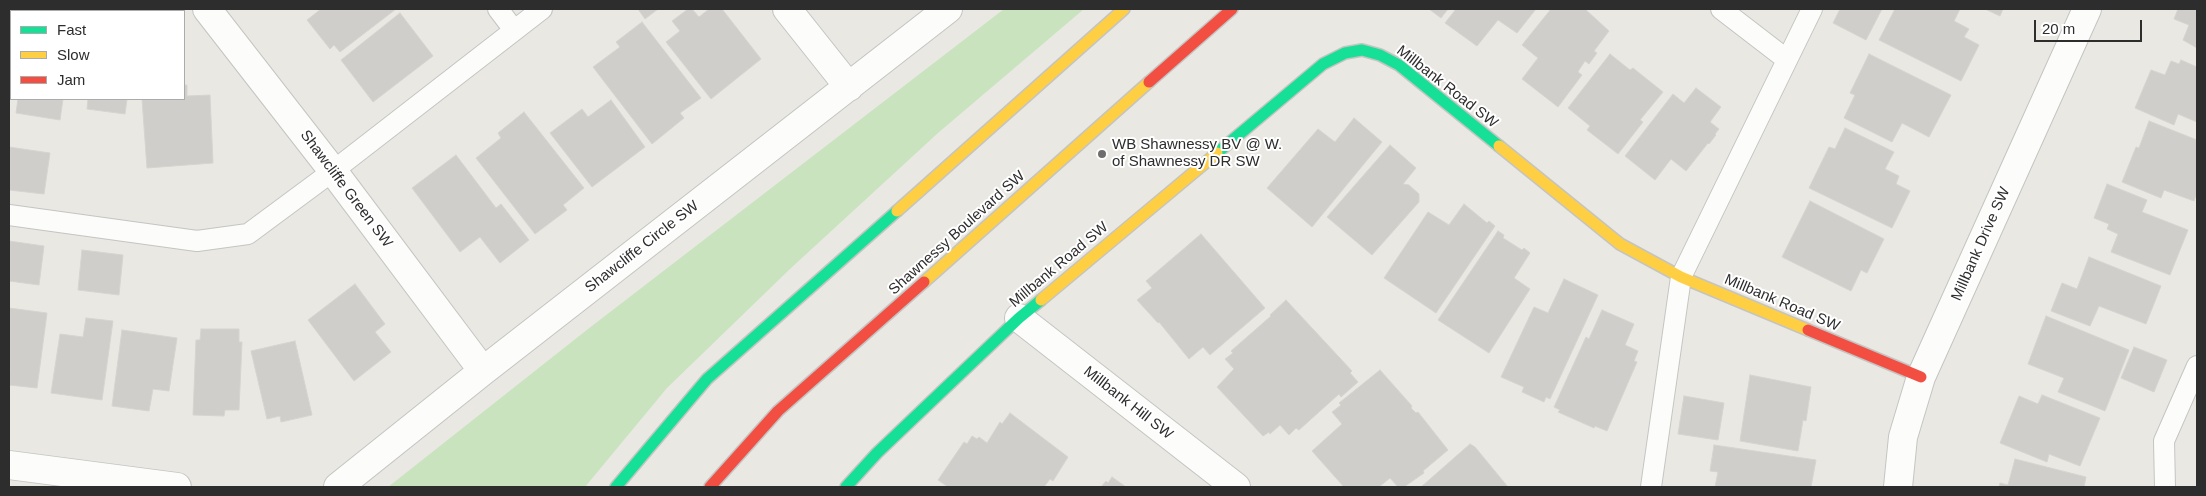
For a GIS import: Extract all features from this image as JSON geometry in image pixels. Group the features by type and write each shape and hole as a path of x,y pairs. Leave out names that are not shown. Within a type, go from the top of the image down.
{"main road":[{"path":"616,487 707,379 1124,9"},
{"name":"Shawnessy Boulevard SW","path":"710,487 778,411 1232,9"},
{"name":"Millbank Road SW","path":"846,487 877,453 1019,318 1323,64 1345,53 1362,50 1380,55 1398,65 1620,244 1681,277 1921,377"}],"street":[{"name":"Shawcliffe Green SW","path":"207,9 333,171 483,371"},
{"path":"787,9 849,87"},
{"name":"Shawcliffe Circle SW","path":"338,487 483,371 948,9"},
{"name":"Millbank Drive SW","path":"1898,487 1903,437 1921,377 2087,9"},
{"name":"Millbank Hill SW","path":"1019,318 1236,487"},
{"path":"9,465 177,487"}],"lane":[{"path":"498,9 514,30"},
{"path":"9,215 197,241 248,234 333,171 542,9"},
{"path":"1721,9 1786,59"},
{"path":"1651,487 1681,277 1812,9"},
{"path":"2165,487 2164,441 2197,366"}],"green space":[{"path":"1004,9 1084,9 938,133 790,269 667,388 585,487 388,487 588,329"}],"building":[{"path":"321,9 396,9 340,52 334,45 330,49 307,20"},
{"path":"638,9 658,9 645,19"},
{"path":"688,9 692,9 699,17 709,9 722,9 761,59 711,99 666,42 680,31 672,21"},
{"path":"1429,9 1448,9 1441,18"},
{"path":"1456,9 1536,9 1517,33 1498,20 1477,46 1445,23"},
{"path":"1551,9 1585,9 1609,31 1594,51 1597,53 1589,64 1585,61 1578,72 1582,75 1558,107 1522,79 1538,58 1522,45"},
{"path":"1840,9 1882,9 1866,40 1833,23"},
{"path":"1895,9 1960,9 1954,21 1969,29 1964,37 1979,45 1961,81 1879,40"},
{"path":"1985,9 2003,9 2000,16"},
{"path":"2178,9 2197,9 2197,48 2183,40 2189,25 2174,19"},
{"path":"400,13 433,56 373,102 341,60"},
{"path":"642,22 701,98 680,113 684,118 652,144 593,67 620,47 616,42"},
{"path":"9,31 10,44 9,55"},
{"path":"1610,54 1630,70 1633,68 1663,92 1640,120 1643,122 1618,154 1587,130 1590,126 1568,108"},
{"path":"1869,54 1951,95 1929,137 1902,123 1892,142 1844,118 1855,95 1850,93"},
{"path":"2181,60 2197,67 2197,122 2178,114 2174,125 2135,108 2151,70 2165,75 2171,61 2179,64"},
{"path":"185,85 187,85 187,96 210,95 213,163 147,168 142,100 185,100"},
{"path":"1696,88 1721,107 1710,122 1719,129 1686,171 1671,159 1655,180 1625,156 1673,94 1684,103"},
{"path":"18,100 63,100 60,120 16,113"},
{"path":"88,100 127,100 125,114 87,109"},
{"path":"611,100 645,147 592,187 550,133 582,109 588,117"},
{"path":"524,112 584,188 563,205 567,210 535,234 476,158 501,138 498,133"},
{"path":"1354,118 1382,142 1312,227 1267,188 1318,129 1335,142"},
{"path":"2149,121 2197,140 2197,193 2194,201 2164,190 2161,198 2122,182 2136,147 2139,148"},
{"path":"1845,128 1894,152 1885,169 1899,176 1896,184 1910,191 1892,228 1809,188 1829,147 1835,149"},
{"path":"1390,145 1416,168 1403,184 1409,185 1419,194 1419,202 1372,255 1327,217"},
{"path":"9,147 50,153 44,194 9,190"},
{"path":"456,155 496,208 501,204 529,240 500,263 480,237 460,252 412,188"},
{"path":"2107,184 2147,200 2142,212 2188,230 2170,275 2111,252 2118,234 2107,229 2109,224 2094,218"},
{"path":"1810,201 1884,239 1867,273 1861,270 1851,291 1782,257"},
{"path":"1464,204 1487,223 1489,221 1495,226 1436,313 1384,278 1428,212 1449,225"},
{"path":"1498,231 1504,235 1503,238 1530,253 1514,278 1530,289 1489,353 1438,320"},
{"path":"1201,234 1265,308 1210,355 1203,347 1189,359 1159,322 1137,300 1152,288 1146,281"},
{"path":"9,241 44,246 39,285 9,281"},
{"path":"82,250 123,255 119,295 78,290"},
{"path":"2089,257 2161,286 2146,324 2099,306 2090,326 2051,311 2062,283 2077,289"},
{"path":"1564,279 1598,295 1550,399 1546,397 1544,402 1522,392 1524,387 1501,377 1534,307 1548,313"},
{"path":"355,284 385,324 375,332 391,352 354,381 308,320"},
{"path":"1286,300 1352,371 1350,373 1358,382 1341,397 1339,394 1299,430 1296,428 1289,435 1280,425 1270,434 1269,432 1263,436 1217,387 1234,369 1225,359 1233,353 1231,351 1271,316"},
{"path":"9,308 47,313 37,388 9,385"},
{"path":"1602,310 1634,324 1625,345 1638,351 1634,361 1637,362 1607,431 1595,426 1594,428 1558,412 1560,410 1554,407 1586,337 1589,339"},
{"path":"2046,316 2129,350 2105,411 2058,392 2064,378 2028,364"},
{"path":"86,318 113,321 102,400 51,393 60,334 83,337"},
{"path":"201,329 239,329 239,342 242,342 239,410 225,410 224,416 193,415 196,340 200,340"},
{"path":"122,330 177,338 169,391 153,389 149,411 112,406"},
{"path":"295,341 312,415 281,422 280,416 267,419 251,351"},
{"path":"2134,347 2167,360 2154,392 2121,378"},
{"path":"1380,370 1412,406 1411,408 1416,413 1418,412 1448,450 1423,471 1424,473 1404,487 1398,487 1390,478 1379,487 1344,487 1312,451 1342,424 1332,412 1341,405 1339,403"},
{"path":"1750,375 1811,387 1806,421 1803,420 1798,451 1740,441"},
{"path":"2042,395 2100,418 2080,466 2049,454 2047,462 2000,443 2019,396 2038,404"},
{"path":"1684,396 1724,403 1718,440 1678,434"},
{"path":"1010,413 1068,457 1053,481 1050,479 1044,487 948,487 938,480 964,442 967,444 972,436 977,439 979,437 987,443 1000,422 1002,424"},
{"path":"1470,444 1475,447 1508,487 1421,487"},
{"path":"1714,445 1816,460 1811,487 1715,487 1718,472 1710,471"},
{"path":"2015,459 2086,477 2084,487 1999,487 2000,483 2008,485"},
{"path":"1112,477 1126,487 1101,487 1106,481 1108,483"}],"traffic: fast":[{"path":"1217,153 1323,64 1345,53 1362,50 1380,55 1399,65 1499,146"},
{"path":"616,487 707,379 897,211"},
{"path":"846,487 877,453 1019,318 1041,300"}],"traffic: slow":[{"path":"897,211 1124,9"},
{"path":"924,282 1149,82"},
{"path":"1499,146 1620,244 1681,277 1808,330"},
{"path":"1041,300 1217,153"}],"traffic: jam":[{"path":"1149,82 1232,9"},
{"path":"710,487 778,411 924,282"},
{"path":"1808,330 1921,377"}],"place":[{"name":"WB Shawnessy BV @ W. of Shawnessy DR SW","path":"1102,154"}]}
